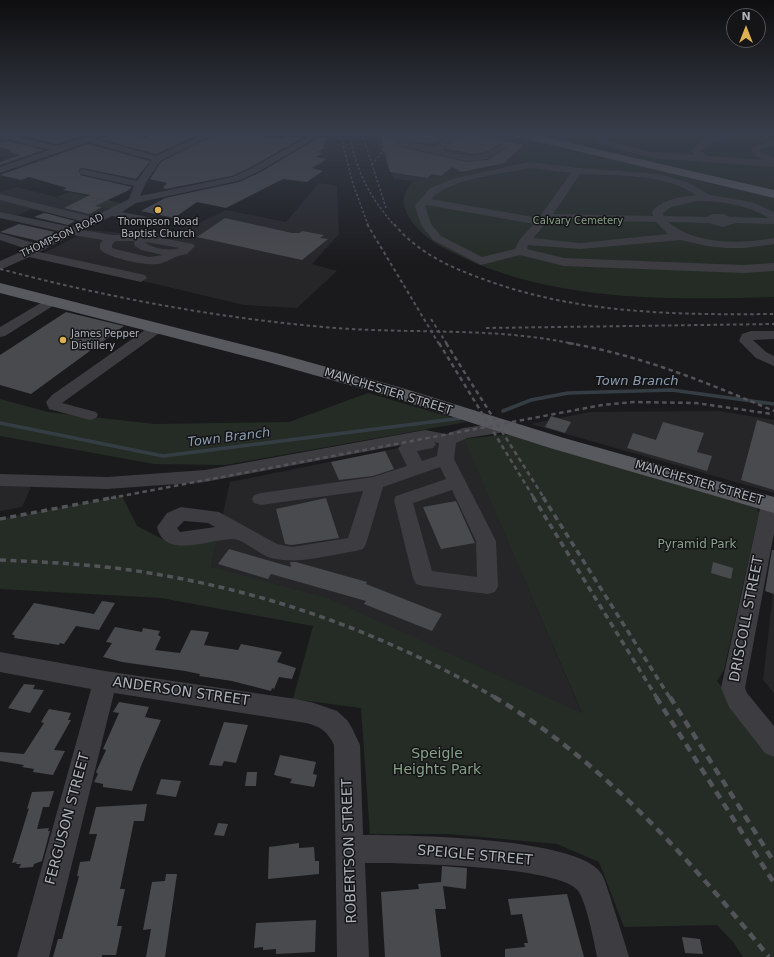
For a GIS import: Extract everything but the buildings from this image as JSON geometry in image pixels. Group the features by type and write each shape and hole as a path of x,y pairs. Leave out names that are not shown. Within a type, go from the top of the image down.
{"main road":[{"path":"702,178 774,194"},
{"name":"MANCHESTER STREET","path":"0,288 274,358 772,505"}],"street":[{"path":"110,178 140,184"},
{"path":"132,201 144,178"},
{"path":"132,201 238,178"},
{"path":"470,178 459,180 434,190 420,206 426,225 437,238 481,261 522,246 580,246 683,236"},
{"path":"522,246 572,178"},
{"path":"657,178 685,184 708,198"},
{"path":"0,198 96,221"},
{"path":"774,216 759,208 743,203 708,198 682,200 663,206 657,212 658,219 663,225 683,236 714,244 741,246 774,241"},
{"name":"THOMPSON ROAD","path":"0,266 96,221 132,201"},
{"path":"424,201 543,219 710,220 723,224 728,224 730,220 774,221"},
{"path":"112,213 158,222"},
{"path":"1,216 112,238 181,236"},
{"path":"0,236 33,250 141,278"},
{"path":"112,238 106,244 106,249 112,252 155,262 164,260 170,256 170,253"},
{"path":"140,238 178,244 189,246 188,249 183,252 170,253 145,248 139,244 140,238"},
{"path":"522,246 564,262 743,269 774,267"},
{"path":"0,256 14,260"},
{"path":"0,333 51,301"},
{"path":"90,415 55,406 54,402 157,328"},
{"path":"774,335 751,335 747,337 746,341 761,355 774,362"},
{"path":"261,499 375,483 417,468 464,433 506,427"},
{"path":"0,480 107,483 205,476 425,435 447,447 457,482 486,540 488,586 423,578 403,500 457,482"},
{"path":"240,531 273,550 292,554 356,544 375,483"},
{"name":"DRISCOLL STREET","path":"772,505 733,688 738,700 774,745"},
{"name":"ANDERSON STREET","path":"0,662 104,681 313,713 334,722 340,729 347,745"},
{"name":"FERGUSON STREET","path":"32,957 104,681"},
{"name":"ROBERTSON STREET","path":"347,745 353,957"},
{"name":"SPEIGLE STREET","path":"350,850 448,851 501,856 564,867 581,875 590,882 602,913 613,957"}],"path":[{"path":"92,203 100,199"}],"shaded area":[{"path":"393,178 432,178 413,181 394,179"},
{"path":"319,183 337,186 339,234 312,264 337,271 297,308 244,305 37,256 90,230 146,235 191,227 226,210 286,222"},
{"path":"16,187 110,209 83,220 31,209 17,216 0,212 0,192"},
{"path":"719,411 774,420 774,493 531,424 590,412"},
{"path":"463,435 582,714 440,649 211,567 230,482"},
{"path":"0,478 35,478 22,507 0,511"},
{"path":"774,586 774,693 763,680"}],"green space":[{"name":"Calvary Cemetery","path":"432,178 696,178 774,196 774,297 655,298 615,295 536,283 498,272 448,251 435,243 418,229 409,217 404,206 404,197 413,181"},
{"path":"722,178 774,178 774,190"},
{"path":"70,192 121,203 110,209 56,197"},
{"path":"368,393 467,422 225,465 154,464 0,436 0,399 48,412 155,424 289,422"},
{"path":"512,434 756,506 759,513 724,670 717,681 774,758 774,957 743,957 734,943 717,925 624,927 599,862 557,844 449,834 370,834 361,708 293,699 313,626 161,598 0,589 0,519 122,496 137,526 172,544 217,541 211,567 327,598 582,713 464,439"}],"waterway":[{"name":"Town Branch","path":"503,411 531,400 568,393 672,390 774,404"},
{"name":"Town Branch","path":"0,423 163,456 462,418"}],"railway":[{"path":"351,178 368,225"},
{"path":"363,178 370,193 394,225"},
{"path":"376,178 386,208"},
{"path":"367,224 431,331"},
{"path":"394,224 413,243 434,258 483,279 518,291 590,306 627,310 663,313 774,314"},
{"path":"0,269 125,298 209,313 336,328 431,331"},
{"path":"431,319 439,332"},
{"path":"486,328 774,324"},
{"path":"431,331 439,332"},
{"path":"431,331 439,344"},
{"path":"439,332 515,335 574,344"},
{"path":"439,332 447,344"},
{"path":"439,343 490,426"},
{"path":"446,343 498,425"},
{"path":"568,343 595,348 647,362 699,380 774,411"},
{"path":"498,425 602,405 634,402 696,403 772,414"},
{"path":"490,426 498,425"},
{"path":"498,425 544,498"},
{"path":"111,498 490,426"},
{"path":"490,426 534,498"},
{"path":"0,519 116,497"},
{"path":"533,497 657,698"},
{"path":"543,497 670,698"},
{"path":"0,560 49,562 130,570 179,578 273,601 319,616 408,652 496,698"},
{"path":"494,697 533,722 571,750 608,781 643,815 709,885 769,957"},
{"path":"656,697 774,883"},
{"path":"670,697 774,862"}],"place":[{"name":"Thompson Road Baptist Church","path":"158,210"},
{"name":"James Pepper Distillery","path":"63,340"}],"park label":[{"name":"Pyramid Park","path":"697,545"},
{"name":"Speigle Heights Park","path":"437,762"}]}
